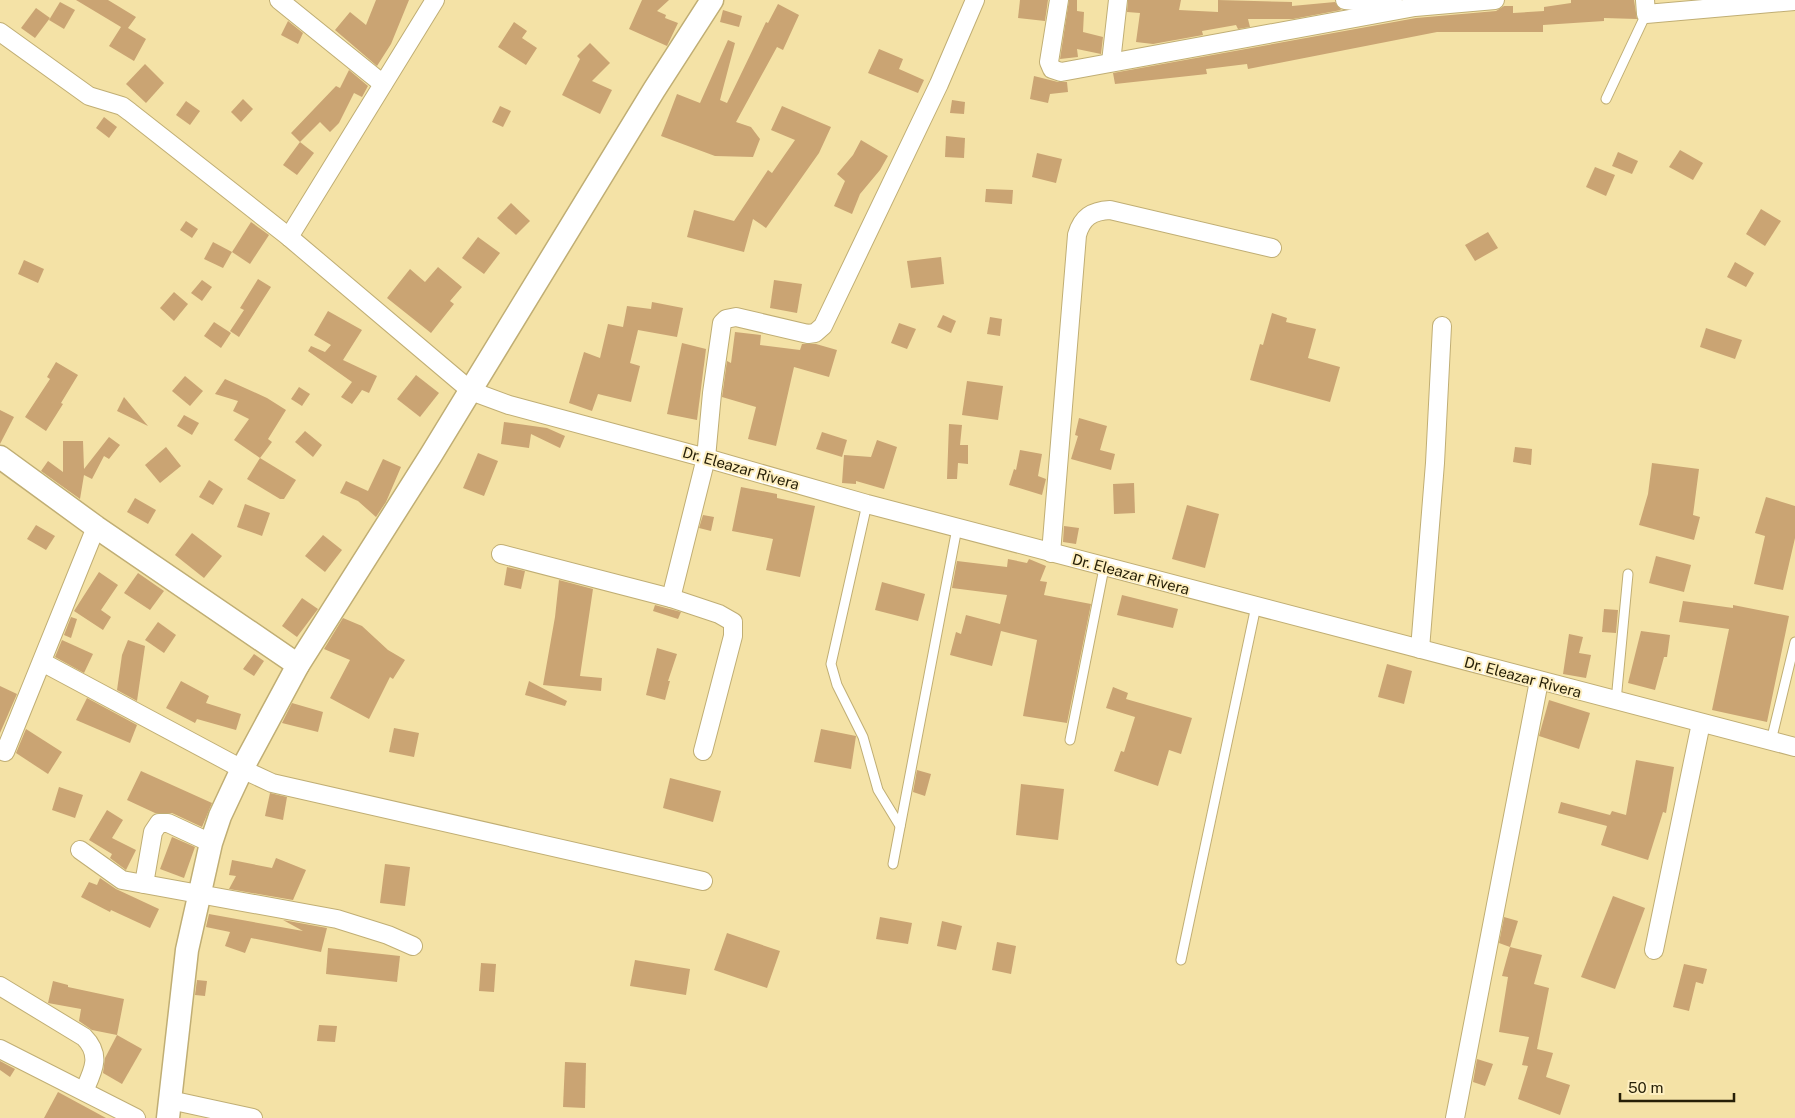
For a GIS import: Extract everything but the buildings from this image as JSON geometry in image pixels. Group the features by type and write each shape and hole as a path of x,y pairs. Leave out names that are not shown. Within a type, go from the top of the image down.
{"street":[{"path":"279,0 383,84"},
{"path":"253,1118 169,1109 184,969 211,843 220,816 242,769 298,666 471,391 654,90 712,0"},
{"path":"671,598 706,458 712,393 722,323 726,319 736,317 808,334 815,333 823,326 935,92 975,0"},
{"path":"1059,0 1049,66 1061,72 1415,7 1495,0"},
{"path":"1111,62 1118,0"},
{"path":"1345,0 1415,7"},
{"path":"1646,7 1795,1"},
{"path":"289,237 431,2"},
{"path":"0,32 89,96 122,106 130,112 289,237 471,391"},
{"path":"1051,553 1076,235 1080,223 1098,211 1110,210 1272,248"},
{"path":"1420,649 1435,463 1442,326"},
{"name":"Dr. Eleazar Rivera","path":"471,391 509,405 1104,568 1795,747"},
{"path":"0,457 96,527 298,666"},
{"path":"5,752 96,527"},
{"path":"501,554 671,598 719,614 733,622 733,636 703,751"},
{"path":"42,662 242,769 288,787 703,881"},
{"path":"1454,1118 1539,681"},
{"path":"1654,950 1701,723"},
{"path":"144,884 153,832 159,823 168,823 211,843"},
{"path":"80,850 122,880 336,919 388,935 413,946"},
{"path":"0,986 84,1037 91,1044 96,1059 84,1091"},
{"path":"0,1049 136,1118"}],"lane":[{"path":"1606,99 1646,7"},
{"path":"867,504 831,664 837,685 863,737 878,790 900,826"},
{"path":"893,864 957,528"},
{"path":"1070,740 1104,568"},
{"path":"1616,701 1628,574"},
{"path":"1181,960 1256,606"},
{"path":"1771,741 1795,642"}]}
